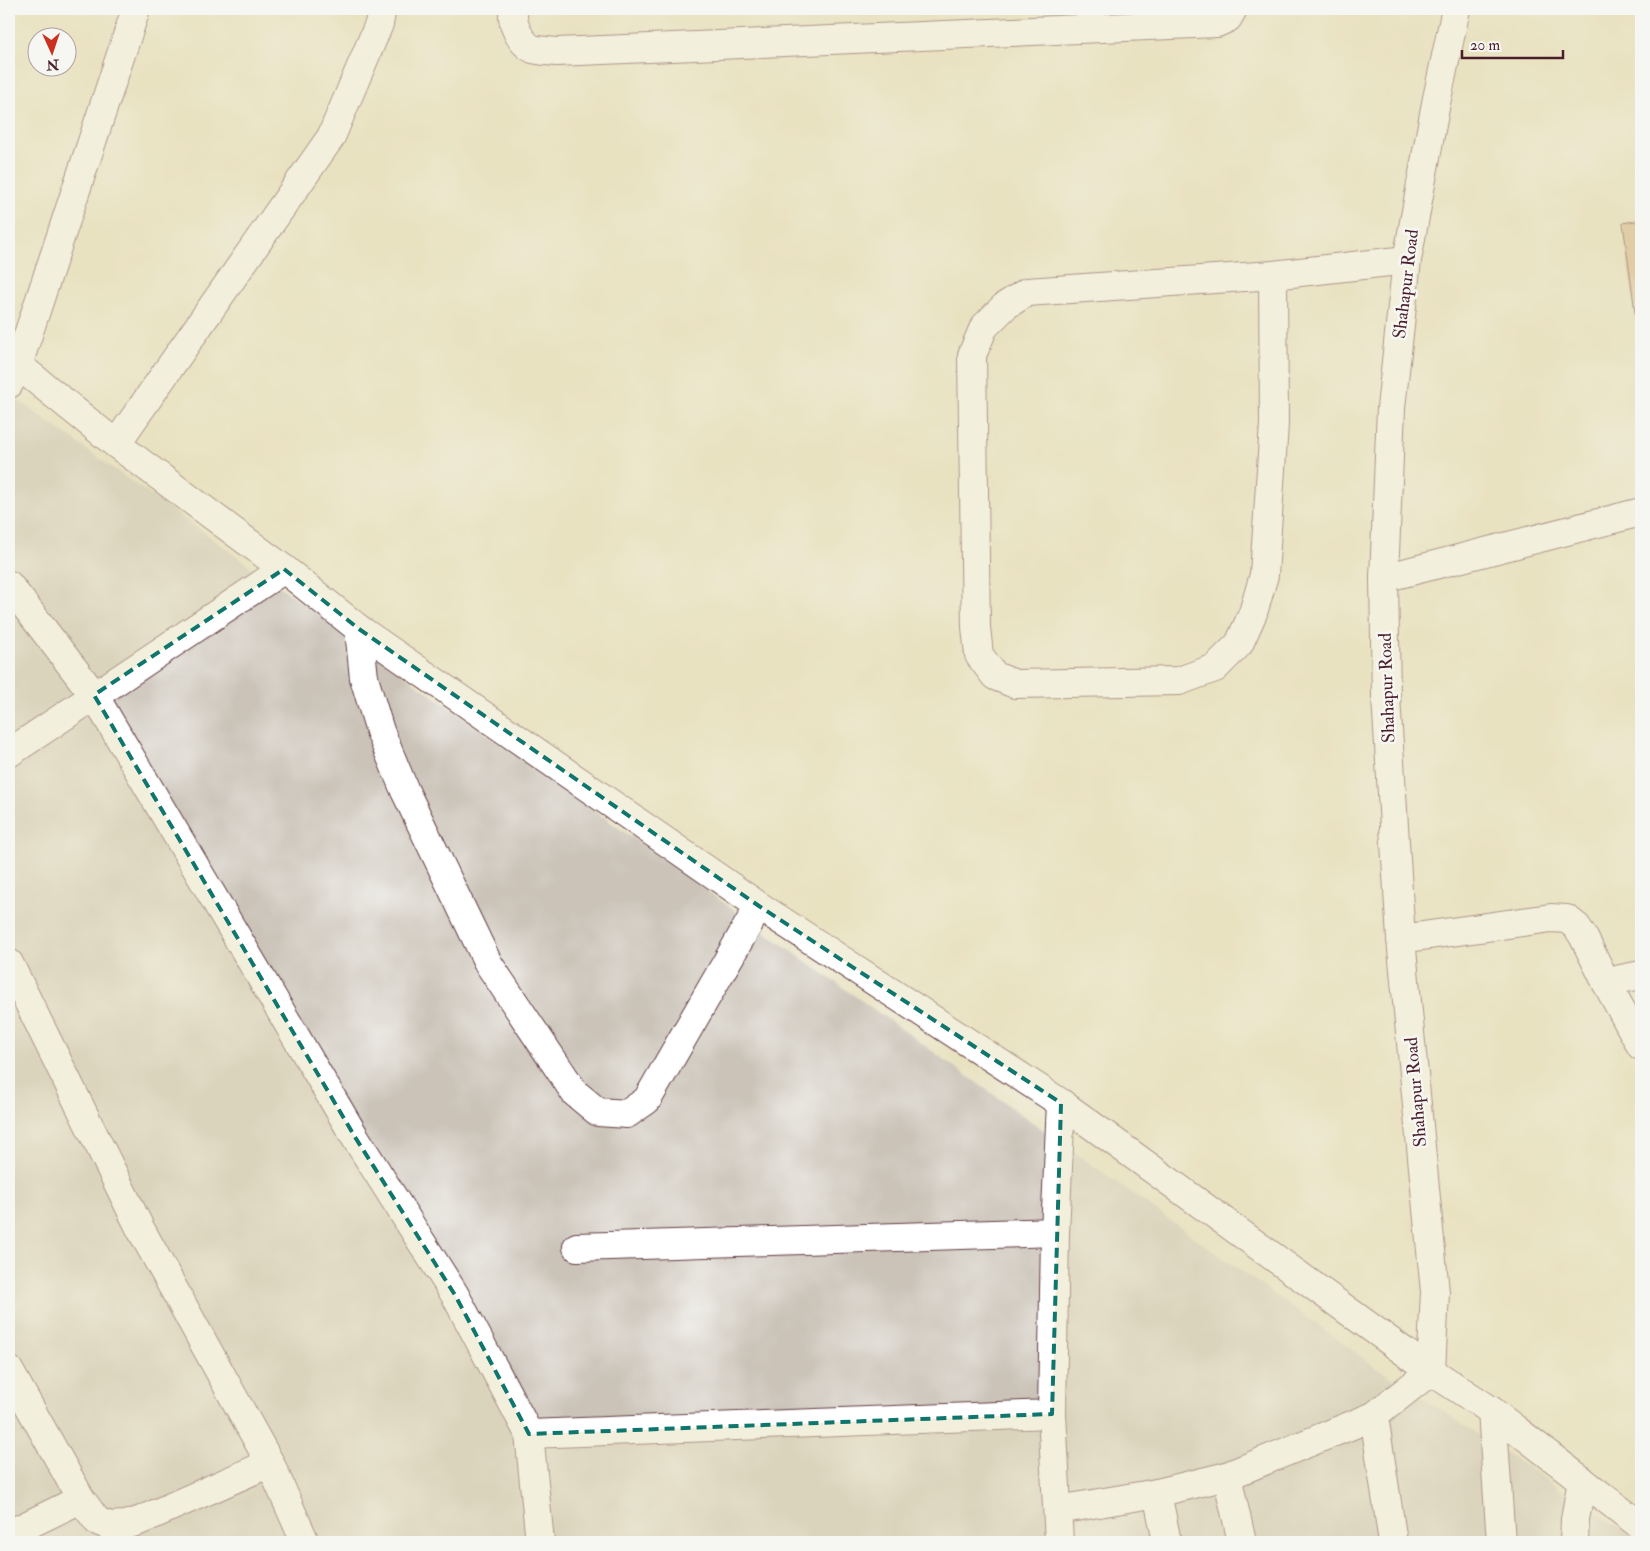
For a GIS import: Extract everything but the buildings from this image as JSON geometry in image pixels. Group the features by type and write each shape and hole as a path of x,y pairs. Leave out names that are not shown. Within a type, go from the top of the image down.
{"street":[{"path":"136,9 12,369 284,569 359,629 759,906 1061,1103 1431,1371 1492,1411 1641,1526"},
{"path":"116,444 331,137 379,24 382,9"},
{"path":"514,9 517,34 532,48 556,52 1216,23 1228,18 1232,9"},
{"name":"Shahapur Road","path":"1431,1371 1435,1292 1402,939 1386,697 1384,578 1391,408 1407,260 1436,103 1456,9"},
{"path":"1273,275 1274,424 1264,575 1253,613 1239,644 1215,668 1179,681 1015,684 995,676 979,655 976,626 972,355 984,327 1005,306 1027,292 1273,275 1407,260"},
{"path":"1384,578 1641,512"},
{"path":"9,753 284,569"},
{"path":"9,585 94,695 355,1138 455,1295 529,1434 540,1542"},
{"path":"359,629 364,678 380,731 405,791 488,963 575,1094 598,1112 627,1114 647,1100 759,906"},
{"path":"1402,939 1551,918 1567,919 1577,927 1583,936 1641,1046"},
{"path":"9,963 140,1228 270,1463 305,1542"},
{"path":"1606,982 1641,975"},
{"path":"1059,1542 1052,1414 1055,1232 1061,1103"},
{"path":"576,1247 1055,1232"},
{"path":"9,1370 81,1499 96,1521 110,1526 125,1525 139,1521 270,1463"},
{"path":"1058,1510 1157,1493 1227,1476 1374,1416 1431,1371"},
{"path":"1492,1411 1501,1542"},
{"path":"529,1434 1052,1414"},
{"path":"1374,1416 1393,1542"},
{"path":"1227,1476 1242,1542"},
{"path":"1574,1542 1575,1519 1582,1480"},
{"path":"1157,1493 1167,1542"},
{"path":"9,1534 81,1499"}],"highlighted area":[{"path":"284,569 359,629 759,906 1061,1103 1052,1414 529,1434 455,1295 355,1137 94,695"}],"shaded area":[{"path":"9,394 1379,1369 1641,1542 9,1542"}]}
